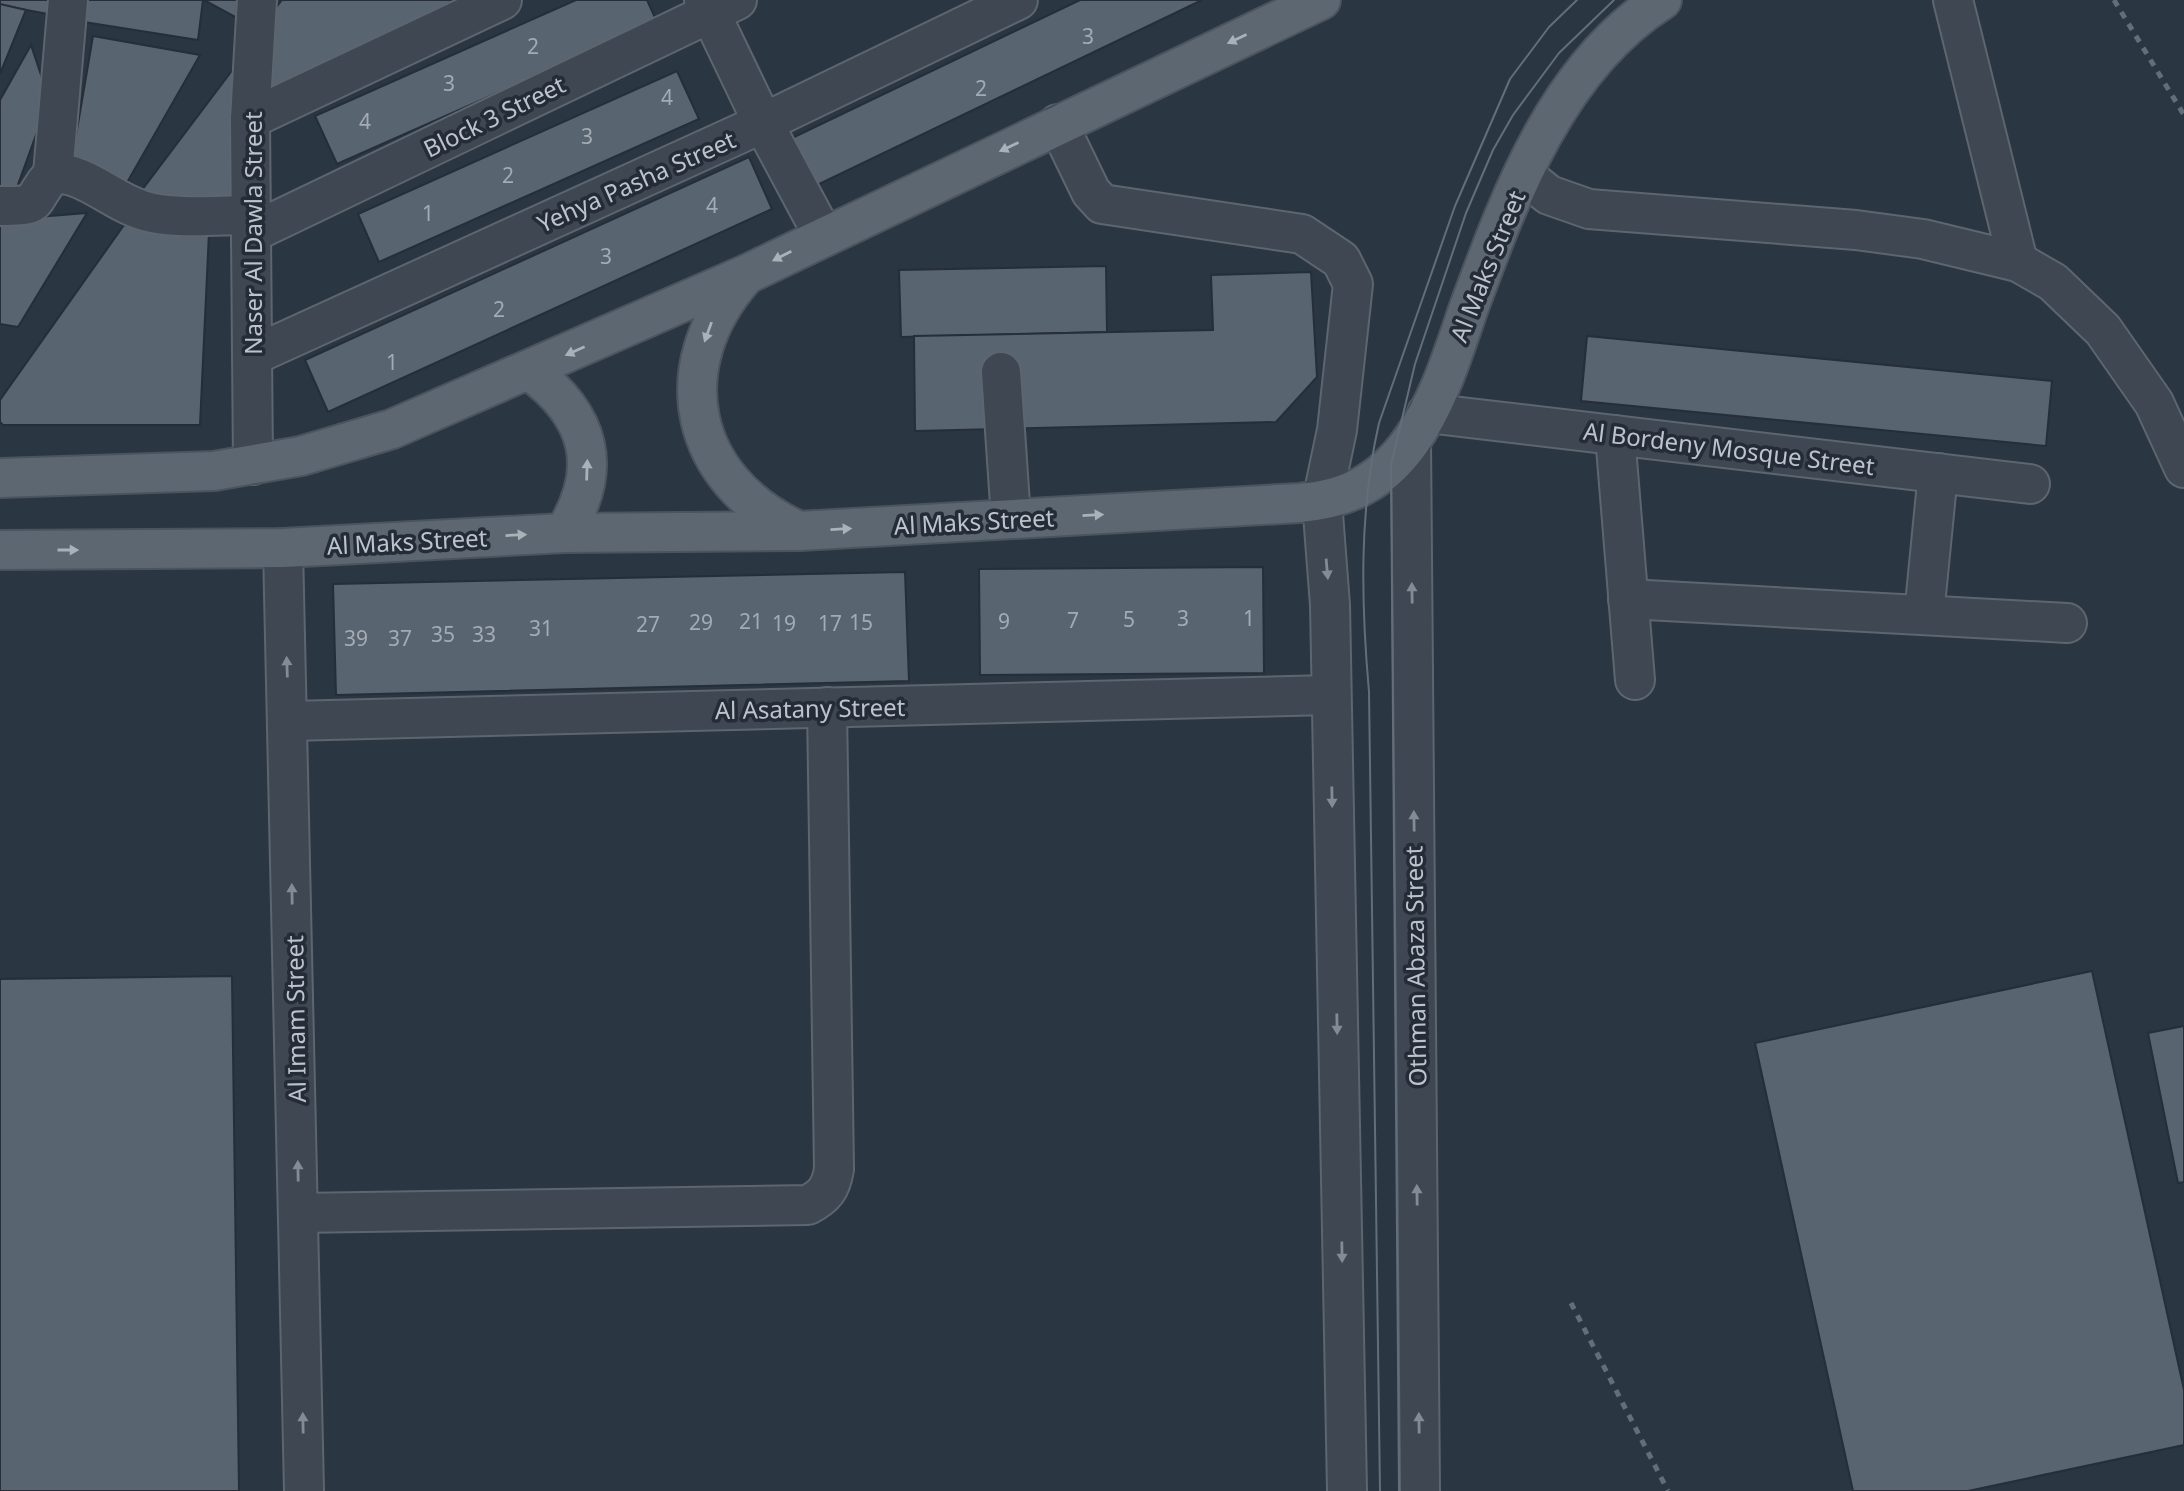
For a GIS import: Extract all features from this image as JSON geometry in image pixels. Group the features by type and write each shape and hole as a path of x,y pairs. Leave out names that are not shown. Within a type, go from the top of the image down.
{"main road":[{"name":"Al Maks Street","path":"0,550 283,548 564,533 799,531 1322,501 1350,494 1391,465 1419,427 1546,128 1577,82 1614,39 1662,0"},
{"path":"0,478 175,474 253,466 346,445 530,371 745,275 1303,5"},
{"path":"745,275 710,323 701,352 697,379 704,434 715,460 750,503 773,519 799,531"},
{"path":"530,371 555,389 574,413 584,437 588,462 586,487 578,511 564,533"}],"street":[{"path":"0,206 29,206 37,201 54,174 68,0"},
{"name":"Naser Al Dawla Street","path":"253,466 250,119 257,0"},
{"path":"250,119 502,0"},
{"name":"Yehya Pasha Street","path":"252,356 763,123 1018,0"},
{"path":"1953,0 2018,262"},
{"path":"717,4 763,123 823,235"},
{"name":"Block 3 Street","path":"251,224 717,4"},
{"path":"1058,124 1091,192 1102,204 1302,234 1341,260 1353,284 1341,406 1322,501 1330,605 1347,1491"},
{"path":"54,174 78,176 120,204 155,214 251,224"},
{"path":"1524,175 1549,195 1589,209 1856,230 1923,239 2018,262 2053,282 2103,330 2154,403 2184,468"},
{"path":"1001,372 1011,519"},
{"name":"Al Bordeny Mosque Street","path":"1419,427 1615,435 2030,484"},
{"name":"Othman Abaza Street","path":"1419,427 1420,1491"},
{"path":"1615,435 1635,680"},
{"path":"1924,615 1938,473"},
{"name":"Al Imam Street","path":"283,548 289,721 304,1491"},
{"path":"1628,599 2067,623"},
{"name":"Al Asatany Street","path":"289,721 1330,695"},
{"path":"298,1213 808,1205 823,1197 831,1186 834,1169 827,707"}],"building":[{"path":"0,0 52,0 48,14 0,5"},
{"path":"85,0 203,0 198,40 84,22"},
{"path":"204,0 249,0 239,19"},
{"path":"282,0 461,0 268,97 267,19"},
{"path":"576,0 647,0 657,22 337,164 315,116"},
{"path":"1080,0 1202,0 813,187 790,139"},
{"path":"0,4 26,10 0,74"},
{"path":"93,36 200,55 125,186 72,159"},
{"path":"31,45 49,99 16,190 0,188 0,100"},
{"path":"240,60 232,201 139,194"},
{"path":"677,71 699,119 379,262 358,214"},
{"path":"749,157 772,209 328,412 305,360"},
{"path":"87,213 18,327 0,324 0,220"},
{"path":"124,225 209,232 200,425 3,425 0,422 0,400"},
{"path":"1106,266 1107,332 901,337 899,270"},
{"path":"1311,272 1317,377 1276,422 915,431 914,336 1213,330 1211,275"},
{"path":"1587,336 2052,381 2046,446 1581,401"},
{"path":"1263,567 1264,673 980,675 979,569"},
{"path":"905,572 909,681 336,695 333,584"},
{"path":"2092,971 2184,1390 2184,1445 1968,1491 1853,1491 1755,1043"},
{"path":"232,976 239,1491 0,1491 0,979"},
{"path":"2184,1026 2184,1182 2178,1183 2148,1033"}],"tram line":[{"path":"1380,1491 1369,692 1363,591 1365,523 1372,456 1379,423 1455,206 1510,79 1549,27 1577,0"},
{"path":"1399,1491 1391,465 1415,364 1466,213 1493,150 1513,115 1559,53 1614,0"}],"railway":[{"path":"2114,0 2184,115"},
{"path":"1571,1303 1668,1491"}]}
